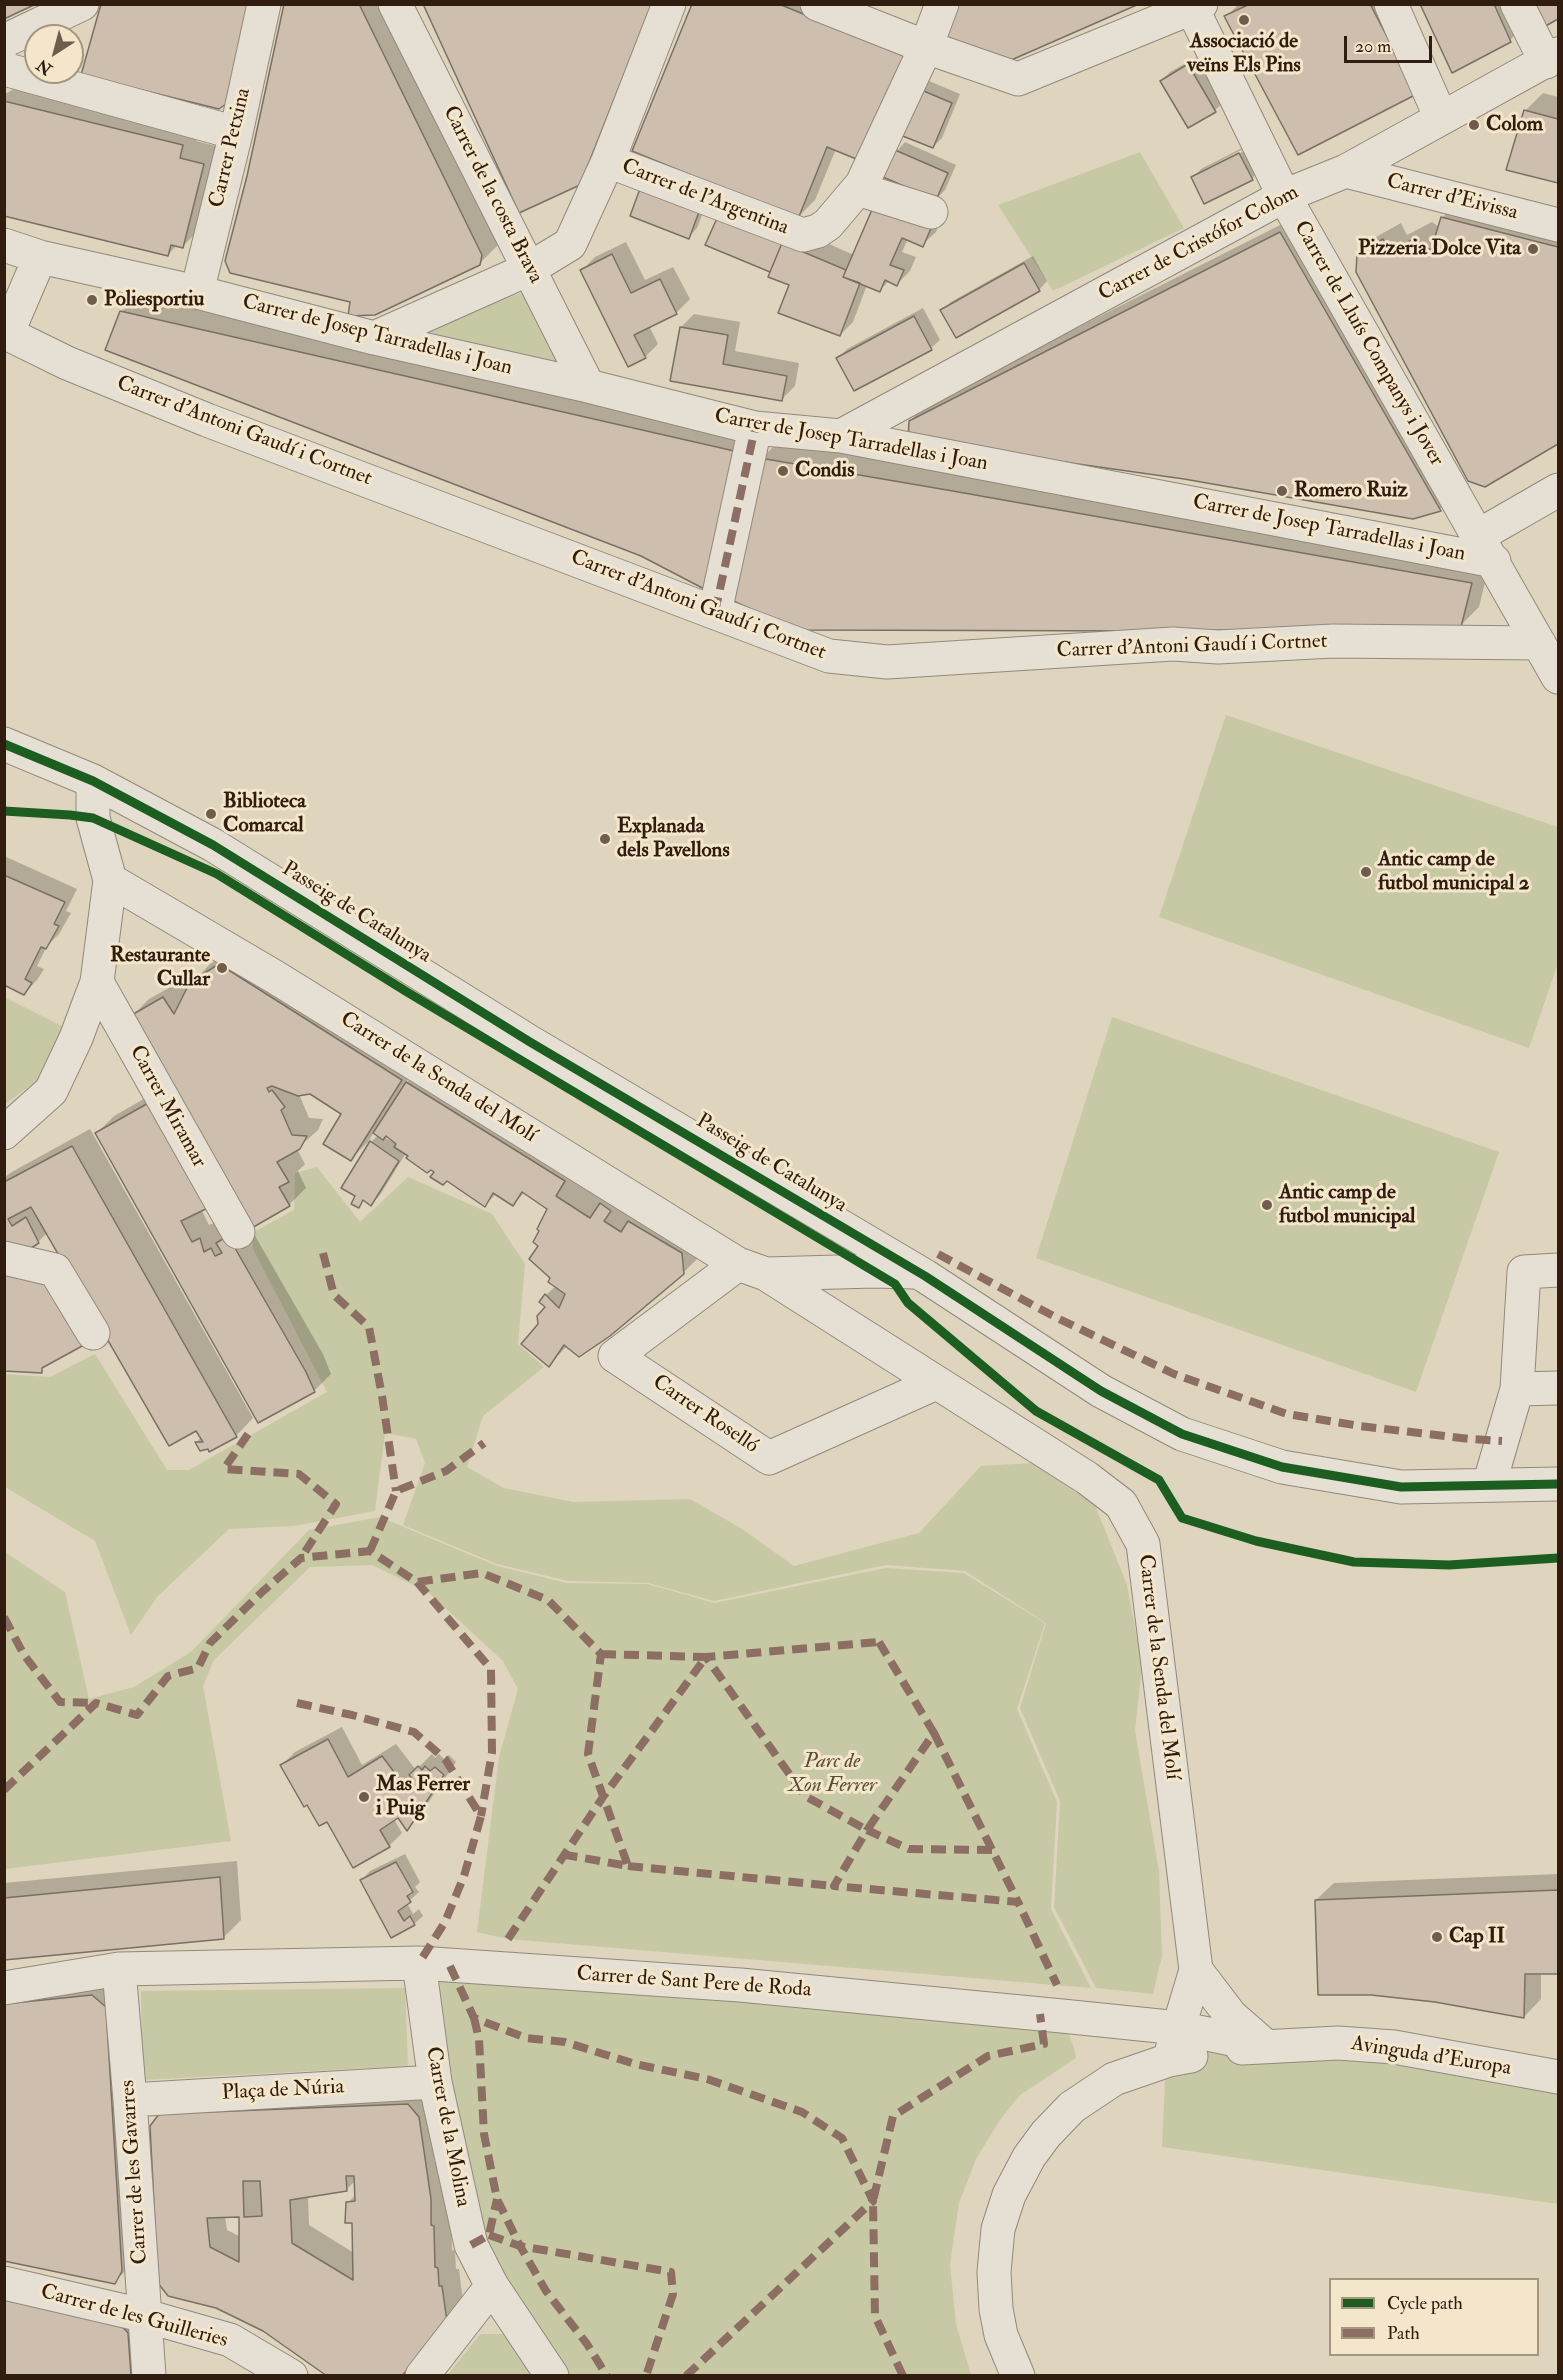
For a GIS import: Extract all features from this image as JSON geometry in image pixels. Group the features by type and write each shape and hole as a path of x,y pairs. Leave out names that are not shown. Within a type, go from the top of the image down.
{"street":[{"path":"4,41 81,4"},
{"name":"Carrer Petxina","path":"197,292 236,133 264,4"},
{"name":"Carrer de la costa Brava","path":"395,4 588,386"},
{"path":"374,338 529,269 570,244 608,161 669,4"},
{"path":"817,4 926,47 1018,79 1194,6"},
{"path":"931,212 858,189 926,47 942,4"},
{"path":"1391,4 1441,118"},
{"path":"1517,4 1552,58"},
{"name":"Carrer de Lluís Companys i Jover","path":"1194,6 1284,196 1558,677"},
{"name":"Carrer de Cristófor Colom","path":"841,436 1284,196 1346,171 1552,58"},
{"path":"4,66 8,70 236,133"},
{"name":"Carrer de l'Argentina","path":"608,161 803,235 818,231 828,224 858,189"},
{"name":"Carrer d'Eivissa","path":"1346,171 1558,225"},
{"name":"Carrer de Josep Tarradellas i Joan","path":"4,245 40,257 197,292 374,338 588,386 755,428 841,436 1486,549"},
{"name":"Carrer d'Antoni Gaudí i Cortnet","path":"40,257 5,333 67,363 207,420 829,656 887,662 1173,644 1218,647 1334,641 1539,643"},
{"path":"715,612 755,428"},
{"path":"1486,549 1558,490"},
{"name":"Passeig de Catalunya","path":"4,744 93,781 213,845 530,1042 919,1272 1101,1391 1182,1434 1282,1467 1401,1487 1558,1484"},
{"path":"4,1133 51,1091 76,1038 97,982 110,880 93,818 93,781"},
{"name":"Carrer de la Senda del Molí","path":"110,880 275,977 752,1269 1087,1478 1121,1504 1143,1544 1196,1970 1169,2060"},
{"name":"Carrer Miramar","path":"97,982 238,1232"},
{"path":"4,1258 55,1270 93,1333"},
{"path":"752,1269 919,1272"},
{"name":"Carrer Roselló","path":"752,1269 615,1356 769,1458 936,1383"},
{"path":"1489,1485 1517,1389 1524,1272 1558,1270"},
{"path":"1517,1389 1558,1388"},
{"name":"Carrer de Sant Pere de Roda","path":"4,1988 119,1969 419,1963 740,1985 1179,2028 1265,2046"},
{"name":"Carrer de la Molina","path":"419,1963 435,2082 471,2244 492,2286 552,2376"},
{"name":"Carrer de les Gavarres","path":"119,1969 149,2376"},
{"path":"1196,1970 1231,2016 1265,2046"},
{"name":"Avinguda d'Europa","path":"1018,2376 1001,2335 996,2309 994,2272 998,2229 1009,2195 1029,2157 1046,2134 1072,2107 1114,2079 1169,2060 1217,2051 1265,2046 1338,2043 1394,2047 1558,2077"},
{"name":"Plaça de Núria","path":"130,2100 435,2082"},
{"name":"Carrer de les Guilleries","path":"4,2283 146,2316 230,2340 291,2376"},
{"path":"422,2376 492,2286"}],"green space":[{"path":"1140,152 1184,228 1053,291 998,205"},
{"path":"538,288 580,379 392,333"},
{"name":"Antic camp de futbol municipal 2","path":"1226,715 1558,827 1558,963 1529,1048 1159,917"},
{"path":"4,997 68,1029 47,1074 5,1104"},
{"name":"Antic camp de futbol municipal","path":"1112,1017 1499,1152 1416,1392 1036,1258"},
{"path":"317,1167 360,1222 408,1177 492,1214 525,1264 518,1344 544,1367 483,1416 467,1467 504,1488 573,1502 690,1499 742,1529 794,1566 919,1533 981,1466 1033,1463 1095,1505 1127,1585 1142,1665 1135,1731 1159,1871 1162,1956 1153,1994 1096,1988 1054,1907 1060,1801 1020,1708 1046,1623 965,1571 886,1565 714,1601 648,1583 568,1581 497,1564 403,1525 425,1463 416,1439 385,1433 375,1511 294,1526 229,1529 157,1597 131,1635 95,1541 5,1487 4,1374 50,1377 95,1354 167,1470 189,1470 327,1392 253,1249 252,1233 294,1210 295,1173"},
{"name":"Parc de Xon Ferrer","path":"380,1517 497,1566 567,1583 648,1584 714,1603 886,1568 964,1573 1045,1623 1017,1709 1057,1802 1051,1909 1091,1988 508,1939 477,1932 499,1757 518,1689 503,1661 428,1592 372,1565 310,1567 214,1660 203,1686 231,1841 5,1869 5,1552 65,1592 89,1699 134,1687 191,1652 309,1530"},
{"path":"419,1963 1062,2016 1076,2058 1020,2095 1000,2120 976,2159 959,2203 950,2264 956,2324 971,2375 558,2375 492,2286"},
{"path":"405,1988 408,2066 142,2080 141,1991"},
{"path":"1270,2037 1558,2077 1558,2204 1162,2147 1166,2059"},
{"path":"480,2334 503,2334 534,2375 447,2376"}],"building":[{"path":"4,4 36,4 4,19"},
{"path":"101,4 258,4 237,96 219,109 84,76 84,64"},
{"path":"284,4 359,4 482,255 480,265 375,315 348,316 350,302 230,273 225,261 247,176"},
{"path":"423,4 652,4 580,185 519,213"},
{"path":"692,4 779,4 904,56 861,161 827,147 798,219 632,151"},
{"path":"956,4 1139,4 1009,61 942,39"},
{"path":"1250,4 1370,4 1417,94 1298,155 1224,16"},
{"path":"1420,4 1494,4 1511,42 1452,73"},
{"path":"1530,4 1558,4 1558,19 1542,28"},
{"path":"1188,64 1216,112 1188,128 1160,81"},
{"path":"919,89 952,103 933,148 900,135"},
{"path":"4,101 183,145 180,158 204,164 183,248 171,245 168,256 4,216"},
{"path":"1524,110 1558,119 1558,183 1506,170"},
{"path":"895,150 948,173 936,200 883,177"},
{"path":"1239,153 1253,180 1204,204 1191,177"},
{"path":"641,186 700,209 689,239 630,216"},
{"path":"877,198 934,221 923,247 902,238 890,265 904,270 897,286 885,280 880,292 843,277"},
{"path":"718,216 782,243 770,272 705,245"},
{"path":"1441,217 1558,247 1558,444 1485,487 1468,481 1356,272 1357,254 1383,239 1389,251 1414,239 1431,250"},
{"path":"1280,232 1441,511 1413,519 1184,479 908,440 909,421"},
{"path":"782,243 846,270 843,277 860,283 840,336 778,313 789,285 768,277"},
{"path":"612,254 631,293 660,279 677,314 634,335 646,358 628,367 580,270"},
{"path":"1024,263 1040,291 956,338 940,310"},
{"path":"120,311 743,453 712,593 641,556 105,350"},
{"path":"914,316 932,350 854,391 836,358"},
{"path":"680,327 728,335 723,364 787,376 782,401 670,381"},
{"path":"760,458 1472,583 1461,627 1163,631 796,630 729,599"},
{"path":"4,875 65,902 54,924 59,926 46,949 41,947 25,979 32,983 24,995 4,985"},
{"path":"219,964 402,1080 351,1161 323,1144 341,1114 310,1094 298,1096 272,1086 267,1088 269,1092 272,1090 285,1107 281,1110 292,1135 307,1136 300,1149 277,1162 289,1182 279,1187 290,1206 250,1229 130,1016 163,997 174,1014 190,982"},
{"path":"406,1082 565,1181 556,1196 590,1218 600,1203 611,1211 604,1221 621,1232 628,1221 682,1253 684,1274 610,1336 579,1357 564,1345 549,1367 521,1344 538,1324 537,1316 545,1307 539,1302 545,1294 559,1308 565,1294 548,1282 550,1278 529,1259 538,1246 533,1242 547,1209 522,1192 513,1206 493,1193 485,1207 447,1181 443,1185 430,1177 434,1172 431,1170 427,1173 406,1158 408,1156 394,1147 396,1144 386,1136 383,1140 373,1133"},
{"path":"152,1101 212,1206 181,1221 192,1242 200,1238 204,1252 211,1248 215,1256 222,1253 216,1243 228,1236 306,1372 315,1392 258,1423 95,1133"},
{"path":"370,1141 399,1161 371,1206 363,1200 359,1208 351,1204 355,1196 341,1188"},
{"path":"72,1146 237,1437 209,1452 208,1449 200,1451 195,1442 203,1442 196,1431 169,1446 31,1207 8,1219 12,1226 26,1217 39,1243 28,1250 4,1245 4,1182"},
{"path":"4,1267 45,1276 84,1345 42,1368 42,1373 4,1371"},
{"name":"Mas Ferrer i Puig","path":"328,1739 348,1777 382,1756 406,1788 413,1779 409,1775 418,1766 422,1770 425,1766 430,1771 435,1767 444,1775 407,1831 398,1818 380,1830 390,1847 353,1868 327,1822 319,1826 307,1805 304,1807 280,1765"},
{"path":"396,1862 413,1892 407,1896 411,1902 398,1911 404,1921 410,1916 415,1925 391,1938 360,1880"},
{"path":"220,1877 224,1939 4,1960 4,1898"},
{"name":"Cap II","path":"1558,1890 1558,1974 1525,1974 1524,2018 1435,2002 1371,1995 1318,1995 1315,1900"},
{"path":"92,1995 106,2007 122,2271 115,2284 4,2261 4,2004"},
{"path":"408,2104 419,2117 431,2199 431,2225 434,2226 435,2267 438,2268 439,2286 442,2286 447,2321 402,2376 327,2376 263,2331 216,2308 168,2296 158,2283 150,2126 159,2114","holes":["346,2176 354,2176 355,2201 346,2202 345,2223 352,2223 353,2280 292,2243 290,2200 347,2191","243,2181 260,2181 262,2216 244,2217","239,2217 239,2262 210,2247 207,2218"]},
{"path":"4,2297 117,2321 128,2333 131,2376 4,2376"}],"marked path":[{"path":"715,612 755,428"},
{"path":"323,1253 334,1295 369,1327 396,1491"},
{"path":"938,1254 1057,1318 1174,1374 1287,1414 1360,1426 1502,1441"},
{"path":"248,1434 224,1469 299,1474 336,1504 301,1558"},
{"path":"370,1551 396,1491 446,1471 484,1443"},
{"path":"4,1790 96,1703 137,1715 168,1676 198,1668 210,1643 301,1558 370,1551 417,1582 482,1573 548,1600 601,1654 588,1754 628,1866 566,1855"},
{"path":"417,1582 491,1669 492,1752 481,1816"},
{"path":"4,1617 24,1655 60,1702 96,1703"},
{"path":"879,1642 934,1733 867,1830 805,1796 706,1657 879,1642"},
{"path":"601,1654 706,1657"},
{"path":"508,1939 603,1797 706,1657"},
{"path":"297,1703 414,1732 445,1759 481,1816 464,1876 445,1922 419,1963"},
{"path":"934,1733 1018,1902"},
{"path":"992,1850 909,1849 867,1830 834,1886 1018,1902 1057,1985"},
{"path":"628,1866 834,1886"},
{"path":"450,1966 474,2018 526,2038 565,2042 635,2064 707,2079 802,2112 842,2138 873,2201 686,2376"},
{"path":"903,2376 875,2316 873,2201 893,2116 988,2056 1044,2044 1040,2014"},
{"path":"474,2018 479,2039 484,2134 497,2199 546,2291 587,2344 607,2376"},
{"path":"471,2245 489,2235 497,2199"},
{"path":"489,2235 520,2246 671,2272 673,2294 646,2376"}],"cycle path":[{"path":"4,744 93,781 213,845 530,1042 925,1276 1101,1391 1182,1434 1282,1467 1401,1487 1558,1484"},
{"path":"4,811 93,818 217,874 407,992 895,1284 908,1303 1036,1411 1159,1480 1182,1518 1256,1541 1354,1562 1449,1565 1558,1558"}],"place":[{"name":"Associació de veïns Els Pins","path":"1244,20"},
{"name":"Colom","path":"1474,125"},
{"name":"Pizzeria Dolce Vita","path":"1533,249"},
{"name":"Poliesportiu","path":"92,300"},
{"name":"Condis","path":"783,471"},
{"name":"Romero Ruiz","path":"1282,491"},
{"name":"Biblioteca Comarcal","path":"211,814"},
{"name":"Explanada dels Pavellons","path":"605,839"},
{"name":"Antic camp de futbol municipal 2","path":"1366,872"},
{"name":"Restaurante Cullar","path":"222,968"},
{"name":"Antic camp de futbol municipal","path":"1267,1205"},
{"name":"Mas Ferrer i Puig","path":"364,1797"},
{"name":"Cap II","path":"1437,1937"}]}
